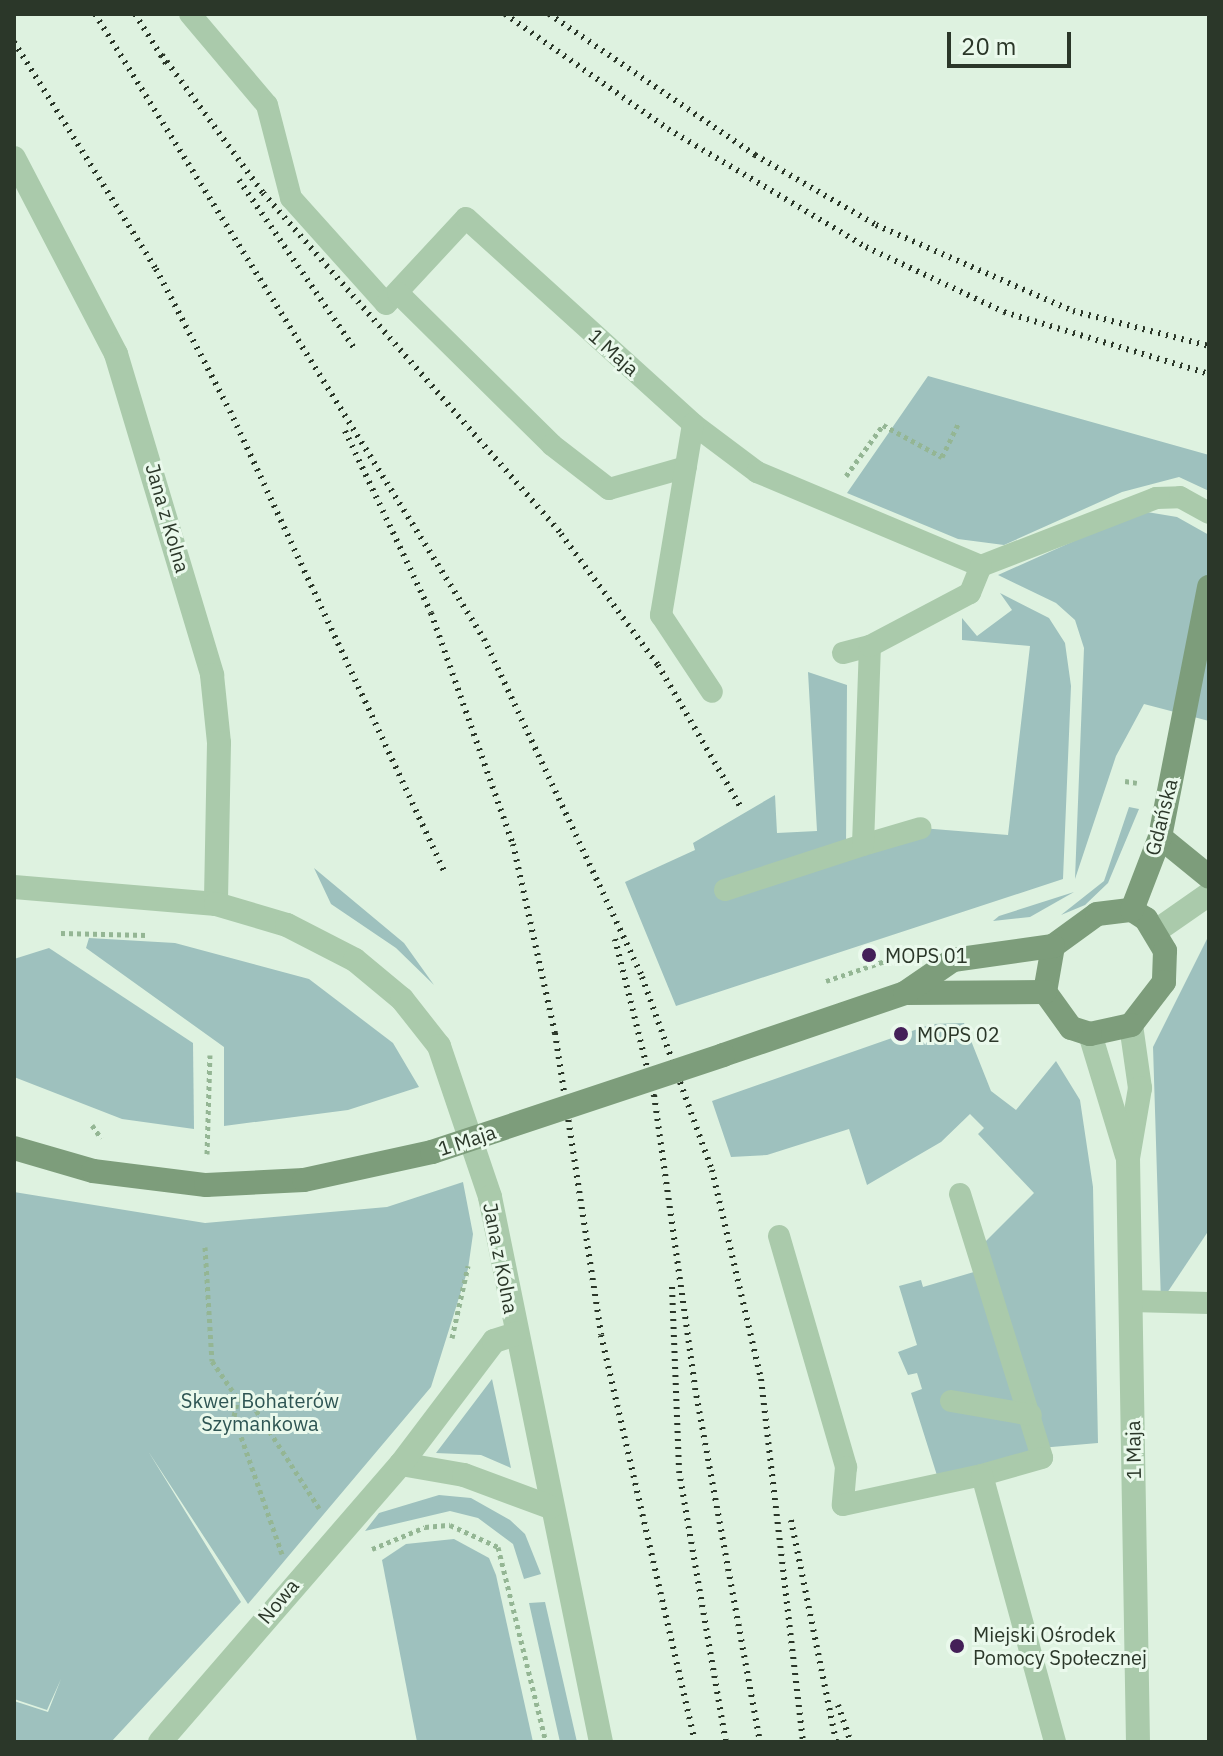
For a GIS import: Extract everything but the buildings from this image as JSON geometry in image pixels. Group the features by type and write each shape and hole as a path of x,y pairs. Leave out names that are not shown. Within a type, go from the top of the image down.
{"street":[{"name":"Jana z Kolna","path":"14,158 116,354 212,675 219,743 216,904"},
{"name":"Gdańska","path":"1132,910 1160,837 1209,587"},
{"path":"1160,837 1209,877"},
{"name":"Jana z Kolna","path":"14,887 216,904 287,925 355,960 402,999 439,1046 490,1197 550,1507 601,1742"},
{"path":"1156,931 1209,894"},
{"path":"905,993 953,960 1053,946 1097,914 1132,910 1156,931 1165,951 1164,982 1131,1025 1090,1034 1071,1028 1045,992 1053,946"},
{"path":"905,993 1045,992"},
{"name":"1 Maja","path":"14,1148 93,1171 206,1185 304,1180 432,1152 905,993"},
{"path":"1128,1158 1140,1088 1131,1025"},
{"path":"1090,1034 1128,1158"},
{"name":"1 Maja","path":"1128,1158 1138,1742"},
{"name":"Nowa","path":"160,1742 401,1464 494,1341 516,1334"},
{"path":"401,1464 464,1475 550,1507"}],"lane":[{"path":"190,14 267,105 291,198 386,304 398,293 597,483 609,489 686,467"},
{"name":"1 Maja","path":"398,293 466,218 693,424 757,472 981,566"},
{"path":"693,424 661,615 712,692"},
{"path":"843,653 870,646 970,593 981,566 1156,498 1180,497 1209,513"},
{"path":"863,845 870,646"},
{"path":"725,890 921,828"},
{"path":"779,1236 846,1467 843,1505 982,1475 1042,1458 960,1194"},
{"path":"1131,1301 1209,1303"},
{"path":"951,1401 1031,1415"},
{"path":"982,1475 1051,1741"}],"path":[{"path":"827,503 883,425 942,457 958,424"},
{"path":"207,1155 210,1055"},
{"path":"92,1125 106,1146"},
{"path":"194,1154 220,1154"},
{"path":"205,1247 212,1361 238,1399 252,1404 321,1511"},
{"path":"238,1399 234,1416 283,1558"},
{"path":"358,1548 378,1550 399,1535 450,1525 498,1547 546,1742"}],"green space":[{"path":"928,376 1209,455 1209,491 1179,477 1122,492 1004,545 958,539 847,493"},
{"path":"1141,511 1177,517 1209,535 1209,721 1144,704 1116,756 1075,879 1084,648 1075,620 1056,603 998,575"},
{"path":"1000,593 1049,618 1065,643 1071,686 1063,879 676,1006 625,882 695,850 693,843 775,795 777,833 817,831 808,672 847,685 846,851 921,828 1008,835 1030,646 962,640 962,618 977,636 1012,610"},
{"path":"1129,807 1139,809 1108,883 1085,905 1061,915 1104,881"},
{"path":"314,868 404,943 434,985 396,948 331,904"},
{"path":"1074,892 1030,917 993,921 999,916"},
{"path":"1209,935 1209,1230 1161,1302 1153,1047"},
{"path":"89,938 175,943 309,979 393,1043 419,1087 348,1110 224,1126 224,1047 86,948"},
{"path":"49,948 193,1043 194,1129 122,1119 14,1077 14,959"},
{"path":"964,1023 991,1091 1016,1110 1056,1061 1080,1100 1093,1187 1098,1443 1040,1448 940,1485 911,1393 922,1389 917,1373 908,1375 898,1352 917,1345 899,1286 921,1280 923,1287 984,1269 978,1249 1034,1193 978,1134 984,1128 970,1114 941,1142 867,1185 849,1129 767,1155 731,1157 712,1101 932,1024"},
{"name":"Skwer Bohaterów Szymankowa","path":"463,1182 473,1234 468,1269 431,1387 248,1604 148,1451 241,1602 111,1742 14,1742 14,1701 48,1712 61,1679 47,1710 14,1699 14,1192 205,1223 387,1207"},
{"path":"492,1379 511,1468 481,1455 436,1453"},
{"path":"439,1495 471,1498 510,1520 525,1534 541,1574 524,1579 513,1544 478,1518 450,1511 365,1531 379,1513"},
{"path":"454,1539 489,1558 496,1575 533,1742 417,1742 382,1560 406,1544"},
{"path":"545,1602 577,1742 560,1742 529,1603"}],"railway":[{"path":"95,14 484,639 642,977 712,1170 761,1379 803,1742"},
{"path":"135,14 167,65"},
{"path":"505,14 668,129 866,247 1004,312 1209,374"},
{"path":"549,14 755,155 876,225 1073,311 1209,346"},
{"path":"14,42 156,269 230,411 444,871"},
{"path":"162,55 263,193 561,534 658,665 740,806"},
{"path":"239,180 354,348"},
{"path":"345,431 431,613 513,844 555,1033 601,1335 695,1742"},
{"path":"615,939 654,1095 695,1388 760,1742"},
{"path":"672,1287 679,1471 726,1742"},
{"path":"791,1520 836,1742"},
{"path":"838,1705 851,1742"}],"place":[{"name":"MOPS 01","path":"869,955"},
{"name":"MOPS 02","path":"901,1034"},
{"name":"Miejski Ośrodek Pomocy Społecznej","path":"957,1646"}]}
